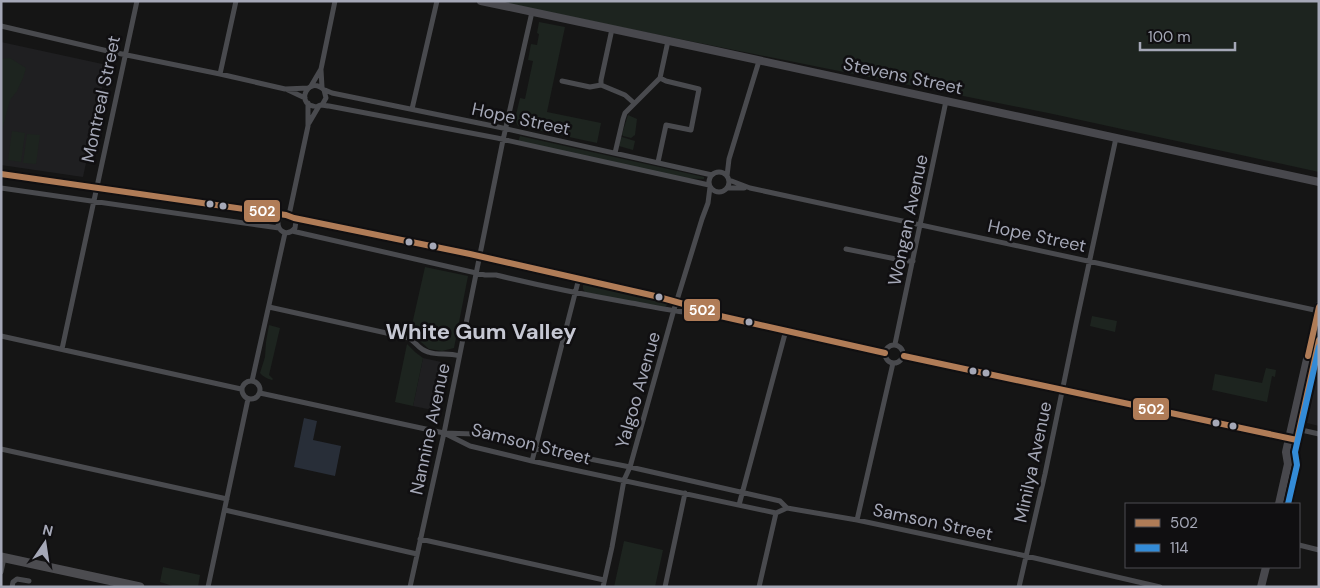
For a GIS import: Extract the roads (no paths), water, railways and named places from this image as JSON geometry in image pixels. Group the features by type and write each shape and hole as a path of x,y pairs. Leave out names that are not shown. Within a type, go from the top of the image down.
{"main road":[{"path":"3,558 140,587"}],"street":[{"name":"Montreal Street","path":"62,349 136,1"},
{"path":"220,74 236,1"},
{"path":"308,126 326,98 321,69 335,1"},
{"path":"412,109 437,1"},
{"name":"Stevens Street","path":"480,1 1319,182"},
{"name":"Nannine Avenue","path":"410,587 444,433 503,140 532,12"},
{"path":"1,26 285,89 313,106 320,106"},
{"path":"601,85 612,29"},
{"path":"615,153 625,113 660,78 668,41"},
{"path":"728,159 727,188 715,192 710,186 709,180 712,175 720,172 728,159 759,61"},
{"path":"289,216 308,126 309,113 305,93 321,69"},
{"path":"658,162 666,125 691,130 699,88 666,82 660,78"},
{"path":"562,81 590,87 601,85 625,96 634,103"},
{"path":"285,89 315,85 323,89"},
{"name":"Hope Street","path":"323,89 712,175"},
{"name":"Wongan Avenue","path":"895,344 946,101"},
{"name":"Hope Street","path":"320,106 503,140 710,186"},
{"name":"Minilya Avenue","path":"1019,587 1045,474 1116,138"},
{"path":"720,172 728,178"},
{"path":"1,174 289,216 579,278 677,302 698,308 707,313"},
{"name":"Hope Street","path":"728,178 750,188"},
{"name":"Yalgoo Avenue","path":"603,587 624,480 630,467 674,310 708,203 710,186"},
{"path":"1,188 279,228 285,233"},
{"name":"Hope Street","path":"727,188 750,188 1318,309"},
{"name":"Yalgoo Avenue","path":"708,203 718,192"},
{"path":"279,228 278,220 289,216"},
{"path":"289,216 296,224 292,231"},
{"path":"285,233 292,231 485,275 496,275 575,293 674,310 707,313 885,352"},
{"path":"252,381 285,233"},
{"path":"846,249 913,261"},
{"path":"532,461 579,278"},
{"path":"269,308 409,338 421,350 426,352 439,355 450,353 459,356"},
{"path":"1279,503 1288,464 1294,455 1293,439 1318,309"},
{"path":"739,505 786,330"},
{"path":"1,336 241,389"},
{"path":"1295,429 1319,339"},
{"path":"895,344 901,347 904,356 898,363 893,364 888,361 885,352 887,347 895,344"},
{"path":"904,356 1293,439"},
{"path":"857,520 893,364"},
{"path":"252,381 259,386 260,393 255,398 248,399 243,396 241,389 245,383 252,381"},
{"name":"Samson Street","path":"260,393 444,433 474,434 630,467 780,501 787,508 857,520 1026,556 1143,585 1160,587"},
{"path":"208,587 248,399"},
{"path":"1295,429 1319,434"},
{"name":"Samson Street","path":"444,433 470,446 532,461 776,513"},
{"path":"1,449 227,498"},
{"path":"665,587 684,493"},
{"path":"759,587 776,513 787,508"},
{"path":"225,510 417,554"},
{"path":"420,540 604,580"},
{"path":"1300,545 1319,550"},
{"path":"1,572 3,558"},
{"path":"1261,587 1266,568"},
{"path":"12,587 17,579 29,581"}],"district":[{"name":"White Gum Valley","path":"481,331"}]}
